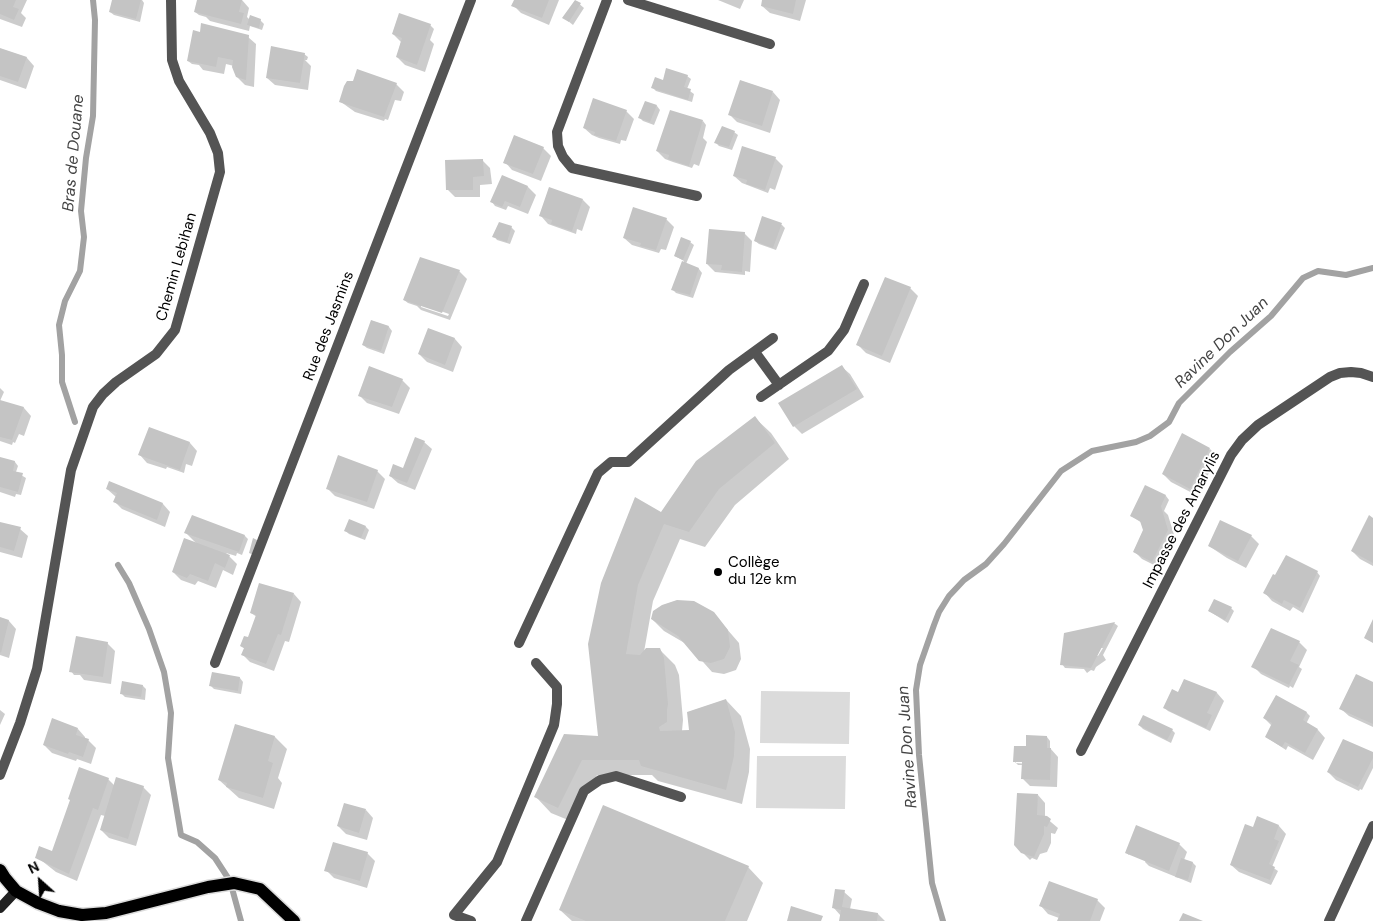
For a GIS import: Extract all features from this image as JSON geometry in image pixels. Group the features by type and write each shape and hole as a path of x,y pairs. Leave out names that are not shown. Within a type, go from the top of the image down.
{"main road":[{"path":"0,870 16,891 58,911 82,914 106,913 208,887 234,883 260,889 294,921"},
{"path":"0,908 16,891"}],"street":[{"name":"Chemin Lebihan","path":"0,775 20,724 37,669 71,470 93,407 102,394 116,382 156,354 175,330 220,172 218,153 210,133 179,81 172,60 171,0"},
{"name":"Rue des Jasmins","path":"215,663 472,0"},
{"path":"607,0 557,132 558,146 563,158 572,168 697,196"},
{"path":"628,0 770,44"},
{"path":"761,397 828,351 844,330 864,284"},
{"path":"519,643 598,473 611,462 628,462 729,370 773,338"},
{"path":"754,352 779,385"},
{"name":"Impasse des Amarylis","path":"1081,752 1231,455 1242,440 1258,425 1330,377 1340,373 1351,372 1361,373 1373,378"},
{"path":"471,921 454,915 496,862 554,725 557,687 536,663"},
{"path":"526,921 584,791 600,780 616,776 681,797"},
{"path":"1329,921 1373,826"}],"shaded area":[{"path":"761,691 850,692 849,744 760,743"},
{"path":"757,756 846,756 845,809 756,808"}],"building":[{"path":"0,0 16,0 13,7 19,9 14,20 0,14"},
{"path":"112,0 141,0 136,19 109,12"},
{"path":"197,0 242,0 239,12 244,13 241,24 194,12"},
{"path":"514,0 549,0 542,18 511,6"},
{"path":"575,0 581,3 569,22 562,18"},
{"path":"762,0 796,0 793,14 761,6"},
{"path":"399,13 431,24 417,65 396,57 402,38 392,34"},
{"path":"250,15 261,19 259,28 247,25"},
{"path":"201,23 249,35 246,80 236,77 232,67 233,60 218,57 216,67 187,61 193,30 200,32"},
{"path":"271,46 305,53 300,83 266,78"},
{"path":"0,48 27,57 18,82 0,76"},
{"path":"666,68 688,75 684,87 691,89 688,100 651,88 655,77 663,80"},
{"path":"357,69 397,83 384,117 339,102 344,86 347,81 353,81"},
{"path":"740,80 773,91 762,126 728,115"},
{"path":"593,98 627,110 616,141 594,135 595,132 583,128"},
{"path":"645,101 657,105 650,122 638,118"},
{"path":"670,110 703,120 689,166 668,159 669,155 656,151"},
{"path":"722,126 735,131 729,147 714,143"},
{"path":"514,135 544,147 533,174 503,163"},
{"path":"742,146 776,157 765,190 746,184 747,180 733,176"},
{"path":"483,159 484,176 473,177 473,190 446,190 445,160"},
{"path":"502,175 528,186 520,207 505,201 502,207 490,202"},
{"path":"549,187 583,199 572,231 551,224 552,220 539,216"},
{"path":"633,207 667,218 656,250 640,246 641,243 623,238"},
{"path":"762,216 782,223 773,248 754,241"},
{"path":"499,222 512,226 507,242 492,237"},
{"path":"709,229 745,232 742,272 721,270 722,265 706,264"},
{"path":"681,237 691,241 683,260 674,256"},
{"path":"420,257 460,270 442,313 403,300"},
{"path":"682,261 699,268 690,295 671,290"},
{"path":"885,277 911,287 882,356 856,345"},
{"path":"371,320 389,326 381,351 362,345"},
{"path":"428,328 455,338 445,365 418,354"},
{"path":"842,365 857,389 793,427 778,403"},
{"path":"369,366 403,379 392,407 358,396"},
{"path":"0,400 24,407 12,440 0,437"},
{"path":"755,416 775,443 719,489 689,532 664,524 638,585 626,654 640,655 646,648 660,648 664,658 668,704 667,722 659,727 660,731 689,730 687,712 726,699 735,732 734,756 726,790 641,766 639,760 582,760 558,808 534,797 564,734 598,736 588,644 601,583 635,497 661,512 696,461"},
{"path":"149,427 190,442 180,470 138,455"},
{"path":"1182,433 1210,448 1190,489 1162,474"},
{"path":"415,437 425,441 407,483 389,476 393,464 403,468"},
{"path":"338,455 378,470 367,502 326,489"},
{"path":"0,457 15,461 13,471 23,473 18,492 0,487"},
{"path":"109,481 163,503 157,520 113,502 117,493 106,489"},
{"path":"1145,485 1166,495 1161,506 1168,530 1152,562 1133,552 1143,530 1140,521 1130,516"},
{"path":"192,515 245,535 239,552 184,533"},
{"path":"1369,515 1373,518 1373,563 1351,551"},
{"path":"349,519 366,526 361,538 344,531"},
{"path":"1220,520 1252,535 1238,561 1208,546"},
{"path":"0,522 21,527 14,551 0,547"},
{"path":"184,538 230,555 225,568 215,563 208,581 190,574 187,578 172,572"},
{"path":"253,538 259,541 254,555 249,553"},
{"path":"1286,555 1318,571 1300,608 1284,600 1282,604 1263,593"},
{"path":"259,583 294,593 281,635 278,634 266,664 241,655 244,648 240,646 244,636 248,637 256,615 250,613"},
{"path":"1214,599 1232,607 1225,620 1208,611"},
{"path":"677,600 694,601 714,612 728,630 730,647 724,659 711,663 699,661 678,636 651,619 653,611 662,605"},
{"path":"0,617 9,620 1,653 0,652"},
{"path":"1373,619 1373,643 1364,638"},
{"path":"1115,622 1091,668 1060,665 1064,633"},
{"path":"1271,628 1300,641 1290,661 1299,665 1289,685 1251,667"},
{"path":"76,636 108,642 103,677 69,672"},
{"path":"212,672 240,677 238,691 209,686"},
{"path":"1356,674 1373,682 1373,724 1339,709"},
{"path":"1184,679 1217,692 1207,713 1212,715 1206,728 1163,708 1172,689 1178,692"},
{"path":"122,681 143,685 141,697 120,694"},
{"path":"1276,695 1307,712 1303,720 1318,729 1305,753 1285,742 1282,747 1265,737 1272,723 1263,718"},
{"path":"1143,715 1173,729 1167,740 1138,725"},
{"path":"52,718 78,728 76,735 89,739 83,757 43,745"},
{"path":"235,724 275,736 268,761 273,763 263,798 226,787 227,783 218,780"},
{"path":"1026,735 1047,736 1047,748 1051,748 1050,780 1021,779 1022,762 1013,762 1014,746 1026,746"},
{"path":"1343,739 1373,752 1373,758 1358,787 1327,772"},
{"path":"79,767 109,778 98,810 93,808 69,874 35,858 39,846 52,851 70,800 68,799"},
{"path":"116,777 144,786 128,839 100,830"},
{"path":"1017,793 1038,794 1037,815 1047,816 1051,819 1047,827 1044,826 1044,834 1034,857 1021,853 1014,845"},
{"path":"344,803 366,809 359,833 337,826"},
{"path":"603,805 749,866 725,921 586,921 559,910"},
{"path":"1257,816 1279,825 1274,839 1279,841 1269,864 1275,867 1270,880 1230,865 1245,824 1253,827"},
{"path":"1136,825 1180,843 1169,871 1125,853"},
{"path":"333,842 368,852 360,881 324,871"},
{"path":"1181,858 1193,862 1188,880 1175,877"},
{"path":"1049,881 1098,899 1090,921 1057,921 1060,914 1039,906"},
{"path":"835,889 845,890 842,907 878,913 877,921 839,921 841,910 832,908"},
{"path":"791,906 823,916 821,921 787,921"},
{"path":"1183,913 1203,921 1179,921"}],"waterway":[{"name":"Bras de Douane","path":"75,422 62,382 59,325 65,301 80,271 84,237 81,211 86,158 93,116 95,20 93,0"},
{"name":"Ravine Don Juan","path":"943,921 932,883 919,755 916,690 920,665 934,625 939,612 949,596 964,580 986,564 1004,544 1061,471 1092,451 1136,442 1150,436 1169,422 1179,403 1230,352 1271,316 1303,278 1318,271 1346,275 1373,268"},
{"name":"Bras de Douane","path":"118,565 129,583 149,629 164,672 171,713 168,758 181,835 197,842 215,858 230,881 241,921"}],"place":[{"name":"Collège du 12e km","path":"718,572"}]}
